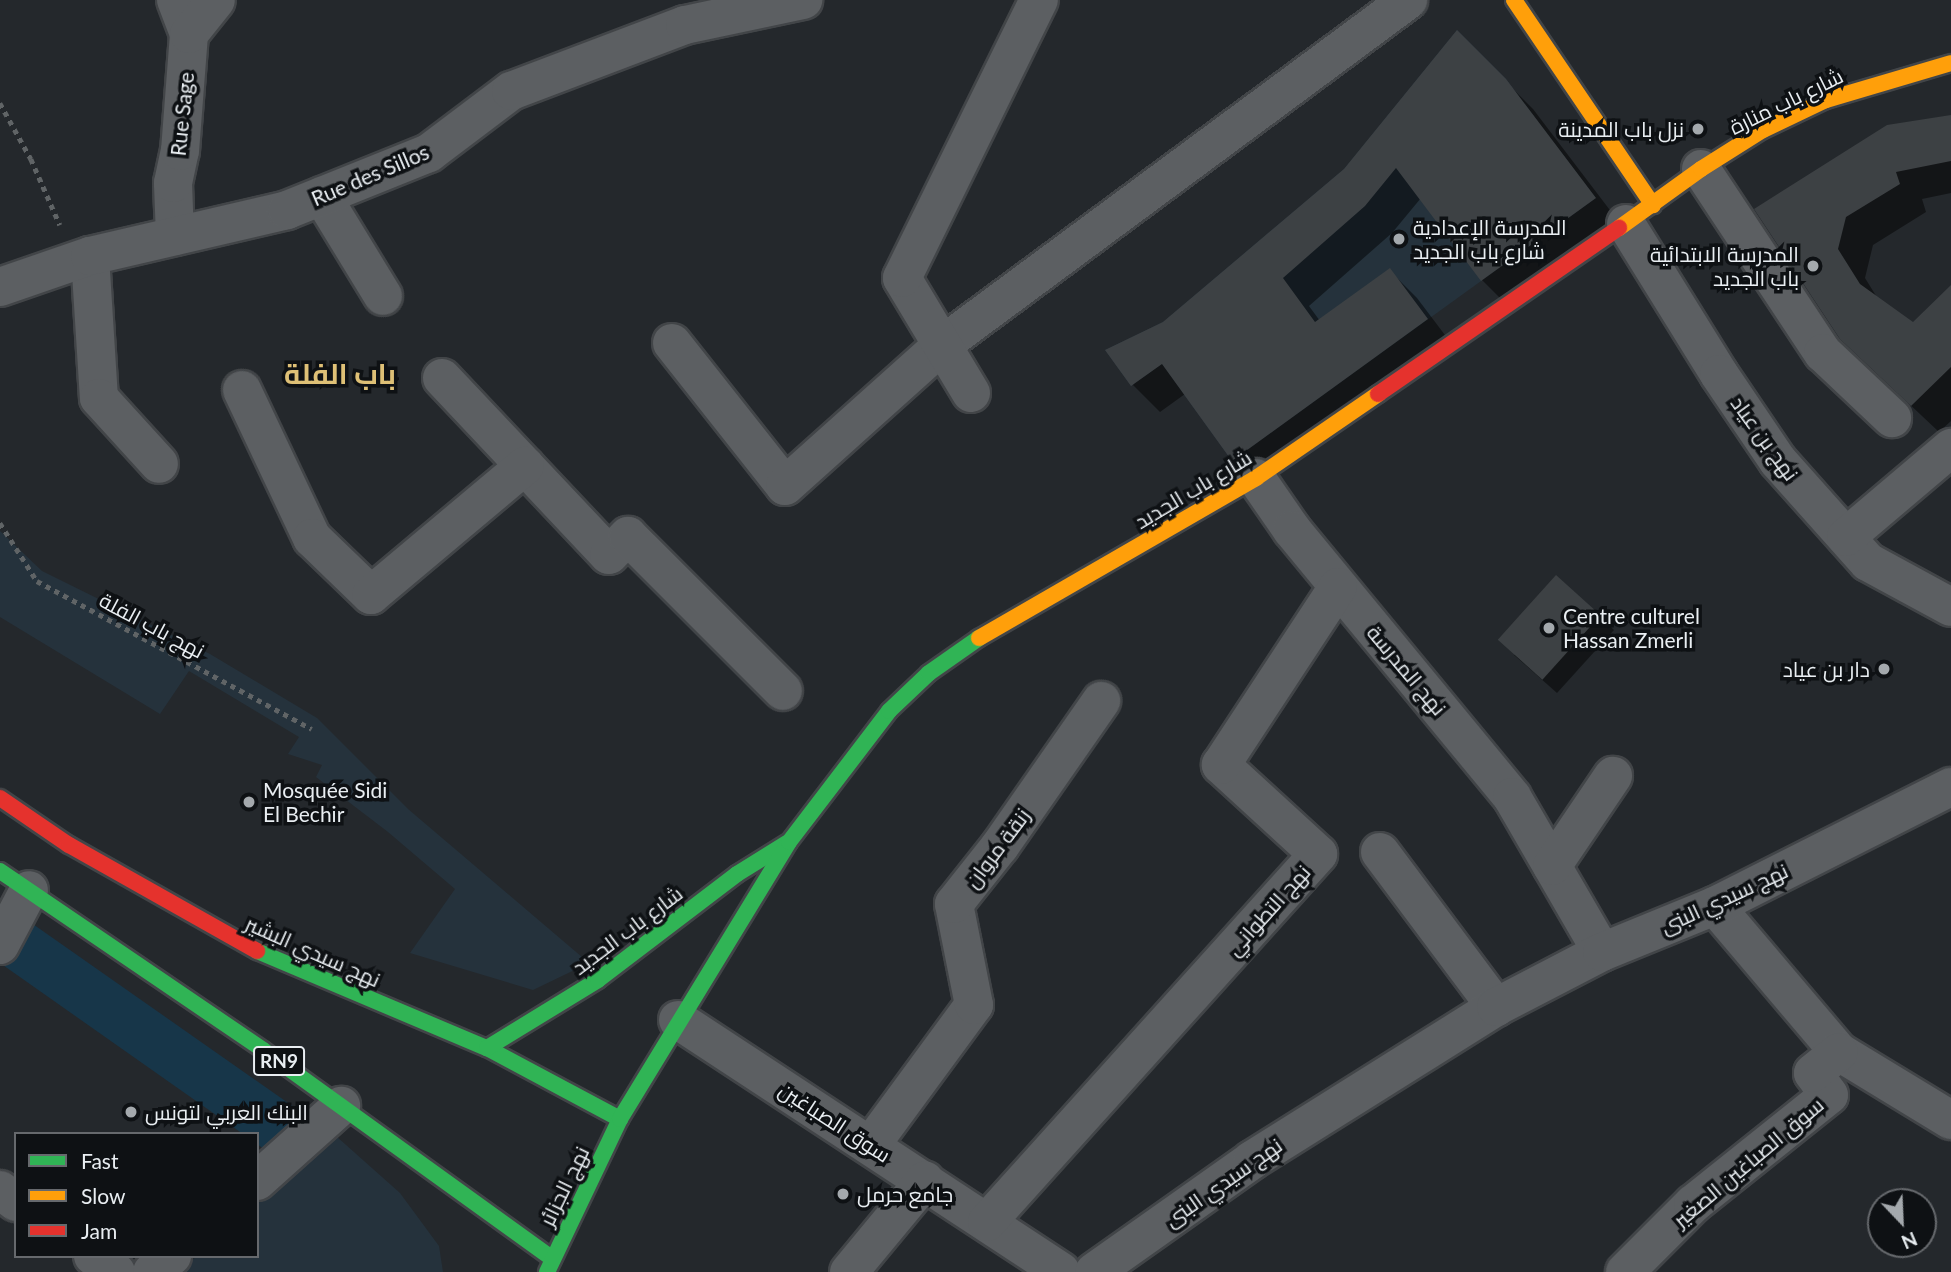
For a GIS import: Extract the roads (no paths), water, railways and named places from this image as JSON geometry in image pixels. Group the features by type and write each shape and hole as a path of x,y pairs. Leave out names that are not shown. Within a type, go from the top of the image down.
{"main road":[{"path":"1514,0 1640,215"},
{"name":"شارع باب منارة","path":"1640,215 1700,169 1763,130 1826,100 1951,63"},
{"name":"شارع باب الجديد","path":"620,1119 789,842 889,710 947,660 991,630 1256,478 1640,215"},
{"name":"نهج سيدي البشير","path":"0,798 69,845 251,948 487,1048 620,1119"},
{"name":"شارع باب الجديد","path":"487,1048 598,980 714,890 789,842"},
{"name":"RN9","path":"15,881 341,1107 550,1266"},
{"name":"نهج الجزائر","path":"550,1266 620,1119"}],"street":[{"name":"Rue Sage","path":"176,236 173,183 180,151 183,17 216,0"},
{"name":"Rue des Sillos","path":"0,287 83,259 287,210 429,153 511,91 673,12 803,0"},
{"path":"971,393 902,278 1039,0"},
{"path":"672,343 785,486 942,345 1408,0"},
{"path":"1700,169 1823,353 1892,418"},
{"path":"322,196 383,296"},
{"name":"نهج بن عياد","path":"1640,215 1718,374 1779,461 1868,562 1951,607"},
{"path":"83,259 99,398 159,464"},
{"path":"442,378 609,555 628,536 783,691"},
{"path":"242,390 312,538 371,595 525,466"},
{"path":"1846,537 1951,448"},
{"name":"نهج المدرسة","path":"1256,478 1292,530 1512,797 1602,951"},
{"name":"نهج التطواني","path":"987,1222 1318,854 1221,765 1338,587"},
{"name":"زنقة مروان","path":"871,1146 974,1005 954,904 1000,846 1101,701"},
{"path":"1552,866 1613,776"},
{"name":"نهج سيدي البنى","path":"1094,1272 1252,1160 1496,1007 1602,951 1715,906 1951,787"},
{"path":"1380,852 1496,1007"},
{"path":"0,944 15,881"},
{"path":"1715,906 1839,1052 1951,1120"},
{"name":"سوق الصباغين","path":"678,1020 925,1180 1061,1272"},
{"name":"سوق الصباغين الصغير","path":"1625,1272 1693,1204 1829,1095 1813,1073 1839,1052"},
{"path":"259,1179 341,1107"},
{"path":"849,1272 925,1180"},
{"path":"96,1258 116,1272"},
{"path":"152,1272 170,1258"}],"place":[{"name":"نزل باب المدينة","path":"1698,129"},
{"name":"المدرسة الإعدادية شارع باب الجديد","path":"1399,239"},
{"name":"المدرسة الابتدائية باب الجديد","path":"1813,266"},
{"name":"Centre culturel Hassan Zmerli","path":"1549,628"},
{"name":"دار بن عياد","path":"1884,669"},
{"name":"Mosquée Sidi El Bechir","path":"249,802"},
{"name":"البنك العربي لتونس","path":"131,1112"},
{"name":"جامع حرمل","path":"843,1194"}],"district":[{"name":"باب الفلة","path":"340,373"}]}
